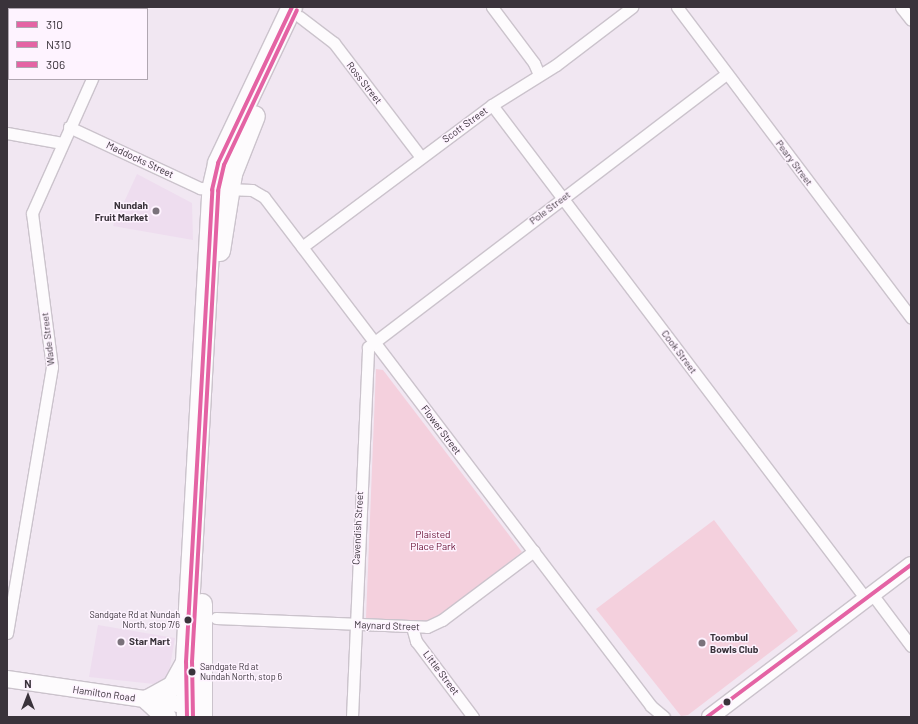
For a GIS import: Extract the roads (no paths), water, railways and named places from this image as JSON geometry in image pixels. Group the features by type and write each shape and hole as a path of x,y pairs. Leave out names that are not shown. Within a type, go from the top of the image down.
{"highway":[{"path":"195,712 186,662 220,190 244,139 299,10"},
{"path":"195,712 221,236 220,190"},
{"path":"166,717 148,700 173,686 186,662"}],"street":[{"path":"122,7 126,8"},
{"path":"492,7 534,63 539,75"},
{"name":"Scott Street","path":"302,247 492,105 539,75 632,7"},
{"name":"Peary Street","path":"677,7 911,318"},
{"path":"901,7 911,20"},
{"name":"Ross Street","path":"299,10 334,43 421,157"},
{"name":"Pole Street","path":"374,342 726,74"},
{"name":"Wade Street","path":"7,633 52,366 32,213 69,127 92,80"},
{"name":"Cook Street","path":"492,105 562,199 869,596 911,646"},
{"name":"Maddocks Street","path":"69,127 200,188 220,190"},
{"path":"7,133 62,143"},
{"name":"Flower Street","path":"220,190 260,194 534,551 653,712 664,717"},
{"name":"Cavendish Street","path":"352,717 353,625 367,352 374,342"},
{"name":"Maynard Street","path":"216,618 412,627 439,622 534,551"},
{"path":"709,717 911,565"},
{"name":"Little Street","path":"412,627 416,641 473,717"},
{"name":"Hamilton Road","path":"7,678 148,700 195,712"}],"place":[{"name":"Nundah Fruit Market","path":"156,211"},
{"name":"Sandgate Rd at Nundah North, stop 7/6","path":"188,620"},
{"name":"Star Mart","path":"121,642"},
{"name":"Toombul Bowls Club","path":"702,643"},
{"name":"Sandgate Rd at Nundah North, stop 6","path":"192,672"}],"park label":[{"name":"Plaisted Place Park","path":"433,540"}]}
